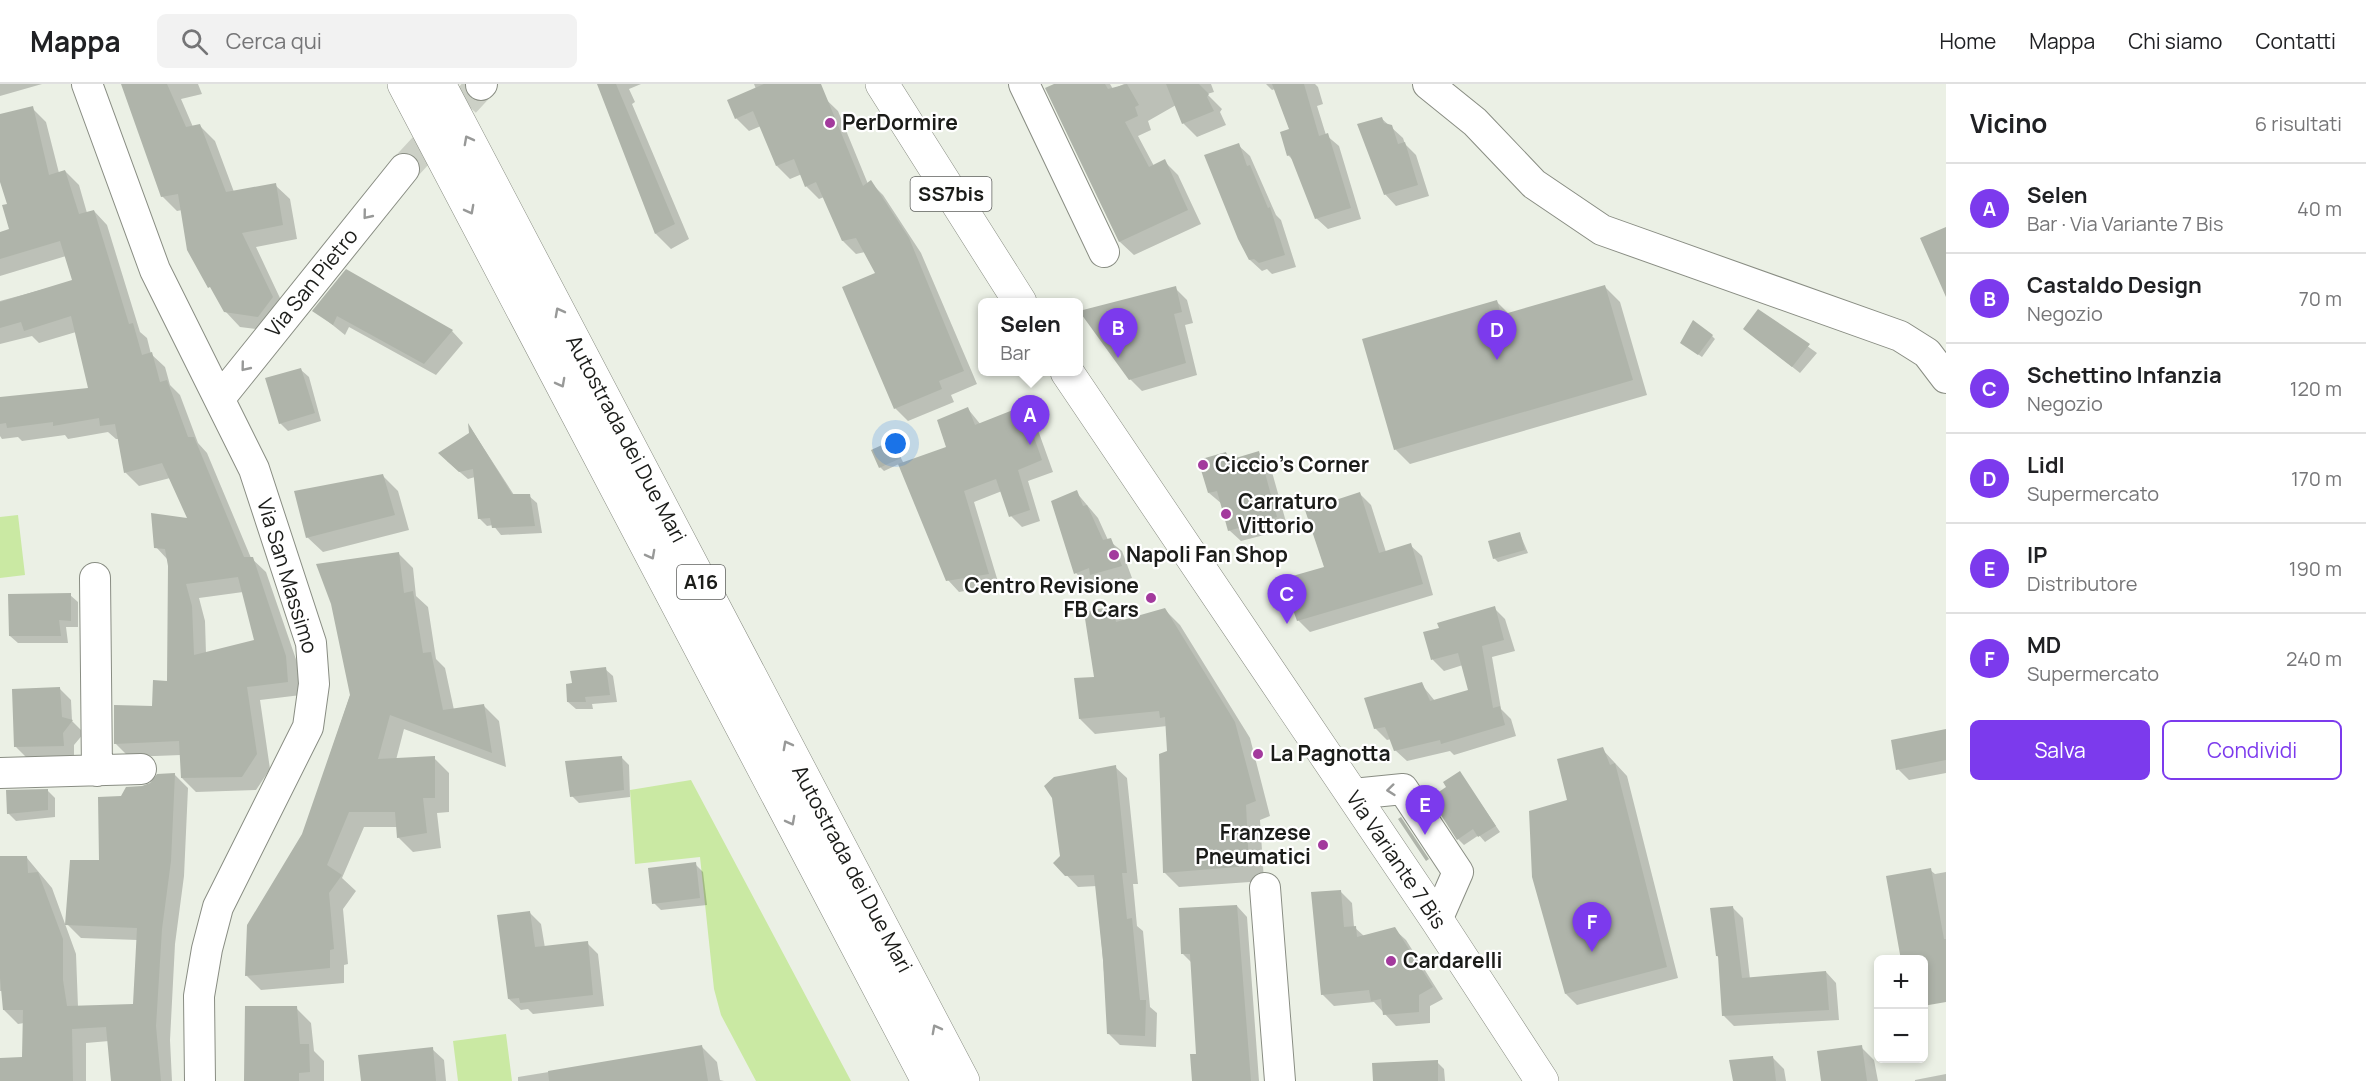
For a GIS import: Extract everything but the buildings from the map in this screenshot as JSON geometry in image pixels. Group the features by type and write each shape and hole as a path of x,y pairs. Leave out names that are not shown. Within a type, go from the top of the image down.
{"main road":[{"name":"Autostrada dei Due Mari","path":"404,84 928,1081"},
{"name":"Autostrada dei Due Mari","path":"439,84 963,1081"},
{"name":"SS7bis","path":"882,84 1017,298"},
{"name":"Via Variante 7 Bis","path":"1070,376 1353,794 1542,1081"}],"street":[{"name":"Via San Massimo","path":"87,84 155,270 254,469 311,643 314,684 308,727 218,907 207,949 199,996 200,1081"},
{"path":"1024,84 1104,252"},
{"path":"1428,84 1475,122 1534,184 1602,230 1900,336 1927,353 1946,378"},
{"name":"Via San Pietro","path":"220,398 404,169"},
{"path":"95,578 98,771"},
{"path":"0,772 141,769"},
{"path":"1353,794 1403,789 1458,872 1437,920"},
{"path":"1265,888 1280,1081"}],"green space":[{"path":"18,515 25,575 0,578 0,517"},
{"path":"691,780 851,1081 756,1081 721,1015 714,989 700,857 635,864 630,790"},
{"path":"506,1034 512,1081 458,1081 453,1041"}],"tunnel":[{"path":"404,169 481,85"}],"place":[{"name":"PerDormire","path":"830,123"},
{"name":"Castaldo Design","path":"1118,358"},
{"name":"Lidl","path":"1497,360"},
{"name":"Selen","path":"1030,445"},
{"name":"Ciccio's Corner","path":"1203,465"},
{"name":"Carraturo Vittorio","path":"1226,514"},
{"name":"Napoli Fan Shop","path":"1114,555"},
{"name":"Centro Revisione FB Cars","path":"1151,598"},
{"name":"Schettino Infanzia","path":"1287,624"},
{"name":"La Pagnotta","path":"1258,754"},
{"name":"IP","path":"1425,835"},
{"name":"Franzese Pneumatici","path":"1323,845"},
{"name":"MD","path":"1592,952"},
{"name":"Cardarelli","path":"1391,961"}]}
